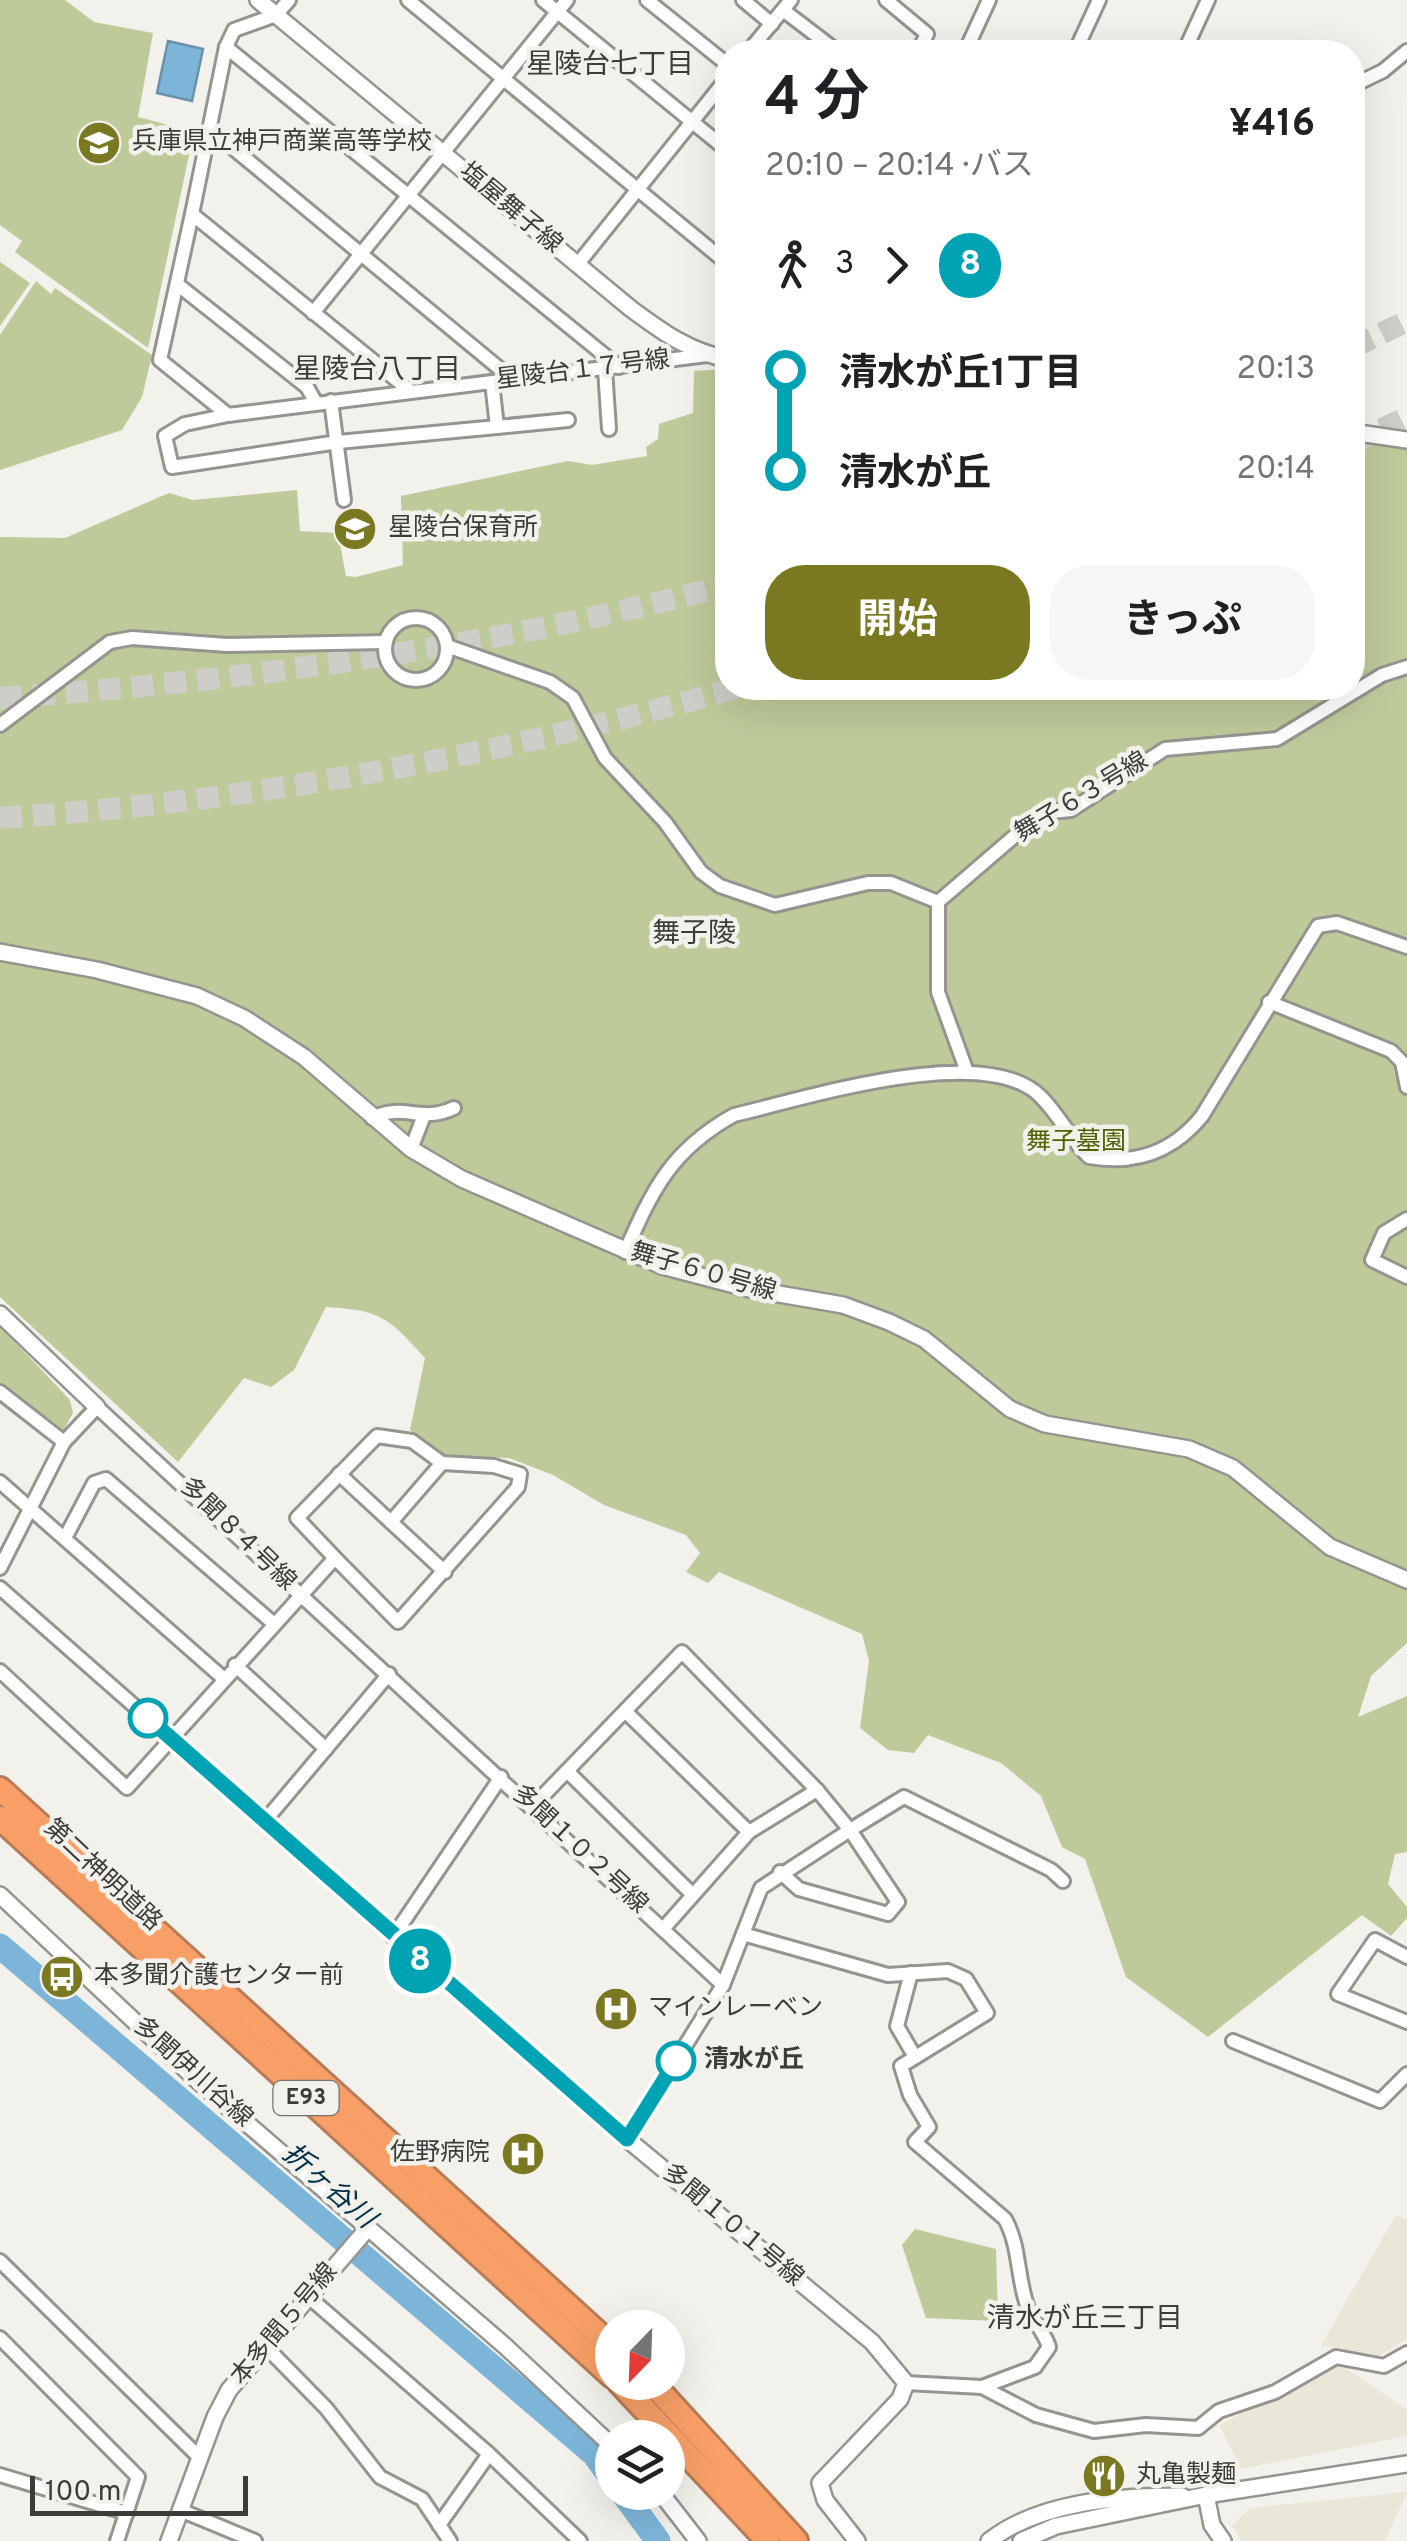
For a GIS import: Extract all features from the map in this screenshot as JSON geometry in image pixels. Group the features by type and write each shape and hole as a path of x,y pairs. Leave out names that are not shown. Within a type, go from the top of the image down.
{"highway":[{"name":"第二神明道路","path":"0,1789 595,2331"},
{"name":"第二神明道路","path":"0,1818 595,2360"},
{"path":"636,2400 768,2541"},
{"path":"667,2400 796,2541"}],"street":[{"name":"塩屋舞子線","path":"258,0 670,338 715,357"},
{"path":"228,416 160,360 226,47 234,30 276,15 288,0"},
{"path":"408,0 715,253"},
{"path":"543,0 715,141"},
{"path":"314,313 567,0"},
{"path":"647,0 715,54"},
{"path":"743,0 772,24"},
{"path":"886,0 926,34 923,40"},
{"path":"971,40 989,0"},
{"path":"1081,40 1099,0"},
{"path":"1190,40 1208,0"},
{"path":"758,40 787,5 825,40"},
{"path":"226,47 410,195 612,368 609,430"},
{"path":"1365,80 1407,51"},
{"path":"577,265 715,92"},
{"path":"210,129 512,379"},
{"path":"192,214 410,390"},
{"path":"176,284 307,386 316,403"},
{"name":"星陵台１７号線","path":"338,442 172,467 165,436 185,424 228,416 707,355"},
{"path":"492,382 497,428"},
{"path":"332,401 344,500"},
{"path":"338,442 568,420"},
{"path":"1365,434 1407,440"},
{"path":"418,618 440,630 446,646 437,672 411,680 390,666 386,642 401,622 418,618"},
{"path":"0,725 110,642 132,638 227,646 386,642"},
{"path":"446,646 550,682 574,698 605,758 665,822 701,872 720,886 775,905 868,883 891,883 938,902 938,992 966,1072"},
{"name":"舞子６３号線","path":"1365,685 1382,675 1407,668"},
{"name":"舞子６３号線","path":"938,902 1017,834 1050,812 1071,810 1164,749 1277,739 1341,700"},
{"path":"625,1252 656,1182 698,1138 734,1115 896,1078 966,1072 1006,1078 1040,1095 1066,1135 1089,1157 1142,1158 1186,1136 1318,926 1336,923 1407,947"},
{"name":"舞子６０号線","path":"0,952 197,996 244,1018 304,1057 411,1149 462,1179 625,1252 750,1289 843,1306 889,1322 924,1339 1010,1409 1045,1424 1189,1449 1233,1468 1330,1547 1407,1580"},
{"path":"1269,1002 1391,1051 1402,1062 1407,1086"},
{"path":"372,1118 398,1111 423,1118 454,1108"},
{"path":"411,1149 423,1118"},
{"path":"1407,1219 1384,1233 1372,1260 1407,1278"},
{"name":"多聞８４号線","path":"0,1314 301,1592 126,1788 0,1671"},
{"path":"0,1392 64,1442"},
{"path":"0,1568 64,1442 97,1406"},
{"path":"377,1436 412,1440 442,1463 494,1466 520,1474 518,1488 398,1622 297,1518 377,1436"},
{"path":"391,1522 442,1463"},
{"path":"340,1474 445,1572"},
{"path":"66,1538 94,1483 106,1479 273,1622"},
{"path":"0,1482 223,1678"},
{"path":"301,1592 334,1558"},
{"path":"0,1588 171,1738"},
{"name":"多聞１０２号線","path":"301,1592 723,1986"},
{"path":"532,1807 682,1652 818,1790 898,1902 888,1914 799,1890 780,1872"},
{"path":"236,1666 326,1749"},
{"path":"264,1822 389,1674"},
{"path":"625,1711 750,1832"},
{"name":"多聞１０１号線","path":"171,1738 392,1937 872,2342 906,2383"},
{"path":"567,1771 693,1895"},
{"path":"392,1937 500,1776"},
{"path":"663,1929 750,1832 818,1790"},
{"path":"627,2139 723,1986 760,1888 904,1796 1051,1870 1063,1881"},
{"name":"多聞伊川谷線","path":"0,1895 199,2082 595,2431"},
{"path":"743,1934 888,1974 948,1970 966,1980 987,2012 901,2066 910,2095 930,2126 916,2142 1005,2219 1012,2232 1028,2308 1044,2328 1049,2347 1036,2367 982,2387 906,2383 900,2399 820,2483 825,2500 858,2541"},
{"path":"1407,1957 1374,1940 1338,1994 1407,2022"},
{"path":"912,1973 897,2026 916,2056"},
{"path":"1233,2041 1380,2101 1407,2074"},
{"name":"本多聞５号線","path":"169,2541 199,2457 229,2390 368,2228"},
{"path":"0,2261 199,2457"},
{"path":"310,2298 489,2454 580,2541"},
{"path":"0,2338 138,2477 117,2541"},
{"path":"266,2348 326,2408 380,2477 422,2499 450,2541"},
{"path":"0,2360 11,2349"},
{"path":"982,2387 1036,2416 1094,2431 1146,2425 1198,2428 1218,2411 1275,2392 1336,2357 1384,2366 1407,2353"},
{"path":"439,2525 489,2454"},
{"path":"1020,2541 1056,2526 1206,2496 1407,2464"},
{"path":"0,2475 126,2513"},
{"path":"989,2541 1012,2525 1046,2512 1145,2496 1206,2496"},
{"path":"1206,2496 1212,2525 1223,2541"},
{"path":"180,2510 255,2541"},
{"path":"674,2510 698,2541"}],"shaded area":[{"path":"1396,2215 1407,2220 1407,2339 1379,2356 1321,2345"},
{"path":"1340,2364 1407,2410 1407,2436 1241,2469 1219,2425"},
{"path":"1407,2492 1385,2541 1242,2541 1232,2526 1250,2508"}],"green space":[{"name":"兵庫県立神戸商業高等学校","path":"0,0 65,0 94,22 153,33 138,117 194,132 148,348 15,252 22,241 0,225"},
{"path":"0,262 30,283 0,326"},
{"path":"36,281 51,294 55,288 152,355 142,397 122,430 0,470 0,335"},
{"name":"舞子墓園","path":"715,370 715,700 1365,700 1365,440 1407,445 1407,1643 1371,1676 1358,1717 1407,1696 1407,1852 1395,1854 1388,1884 1407,1907 1407,1918 1391,1936 1362,1915 1208,2037 1126,1977 1085,1859 1062,1847 1041,1796 1001,1763 928,1735 914,1753 888,1750 860,1728 869,1661 862,1634 719,1572 708,1583 686,1572 700,1553 686,1535 604,1505 553,1475 509,1458 445,1456 410,1430 425,1358 383,1319 360,1311 326,1307 294,1370 271,1387 244,1378 178,1462 0,1297 0,537 65,538 169,493 193,500 297,490 300,531 338,533 346,576 356,577 403,565 401,496 568,461 592,465 647,456 646,447 658,439 659,424 693,413 694,371"},
{"path":"0,1326 70,1400 73,1413 62,1433 0,1385"},
{"path":"915,2229 996,2249 998,2321 926,2318 902,2245"}],"water":[{"path":"168,41 203,49 192,101 157,93"}],"waterway":[{"name":"折ヶ谷川","path":"0,1946 595,2455"},
{"name":"折ヶ谷川","path":"635,2510 658,2541"}],"tunnel":[{"path":"1365,342 1407,321"},
{"path":"1365,438 1407,417"},
{"path":"0,698 183,682 458,644 715,588"},
{"path":"0,818 186,800 371,772 555,735 715,694"}],"bus line":[{"name":"8","path":"148,1718 392,1937 627,2139 676,2061"}],"place":[{"name":"兵庫県立神戸商業高等学校","path":"99,143"},
{"name":"星陵台保育所","path":"355,529"},
{"name":"本多聞介護センター前","path":"62,1977"},
{"name":"マインレーベン","path":"616,2009"},
{"name":"清水が丘","path":"676,2061"},
{"name":"佐野病院","path":"523,2154"},
{"name":"丸亀製麺","path":"1104,2476"}],"district":[{"name":"星陵台七丁目","path":"610,66"},
{"name":"星陵台八丁目","path":"377,371"},
{"name":"舞子陵","path":"694,935"},
{"name":"清水が丘三丁目","path":"1085,2320"}]}
